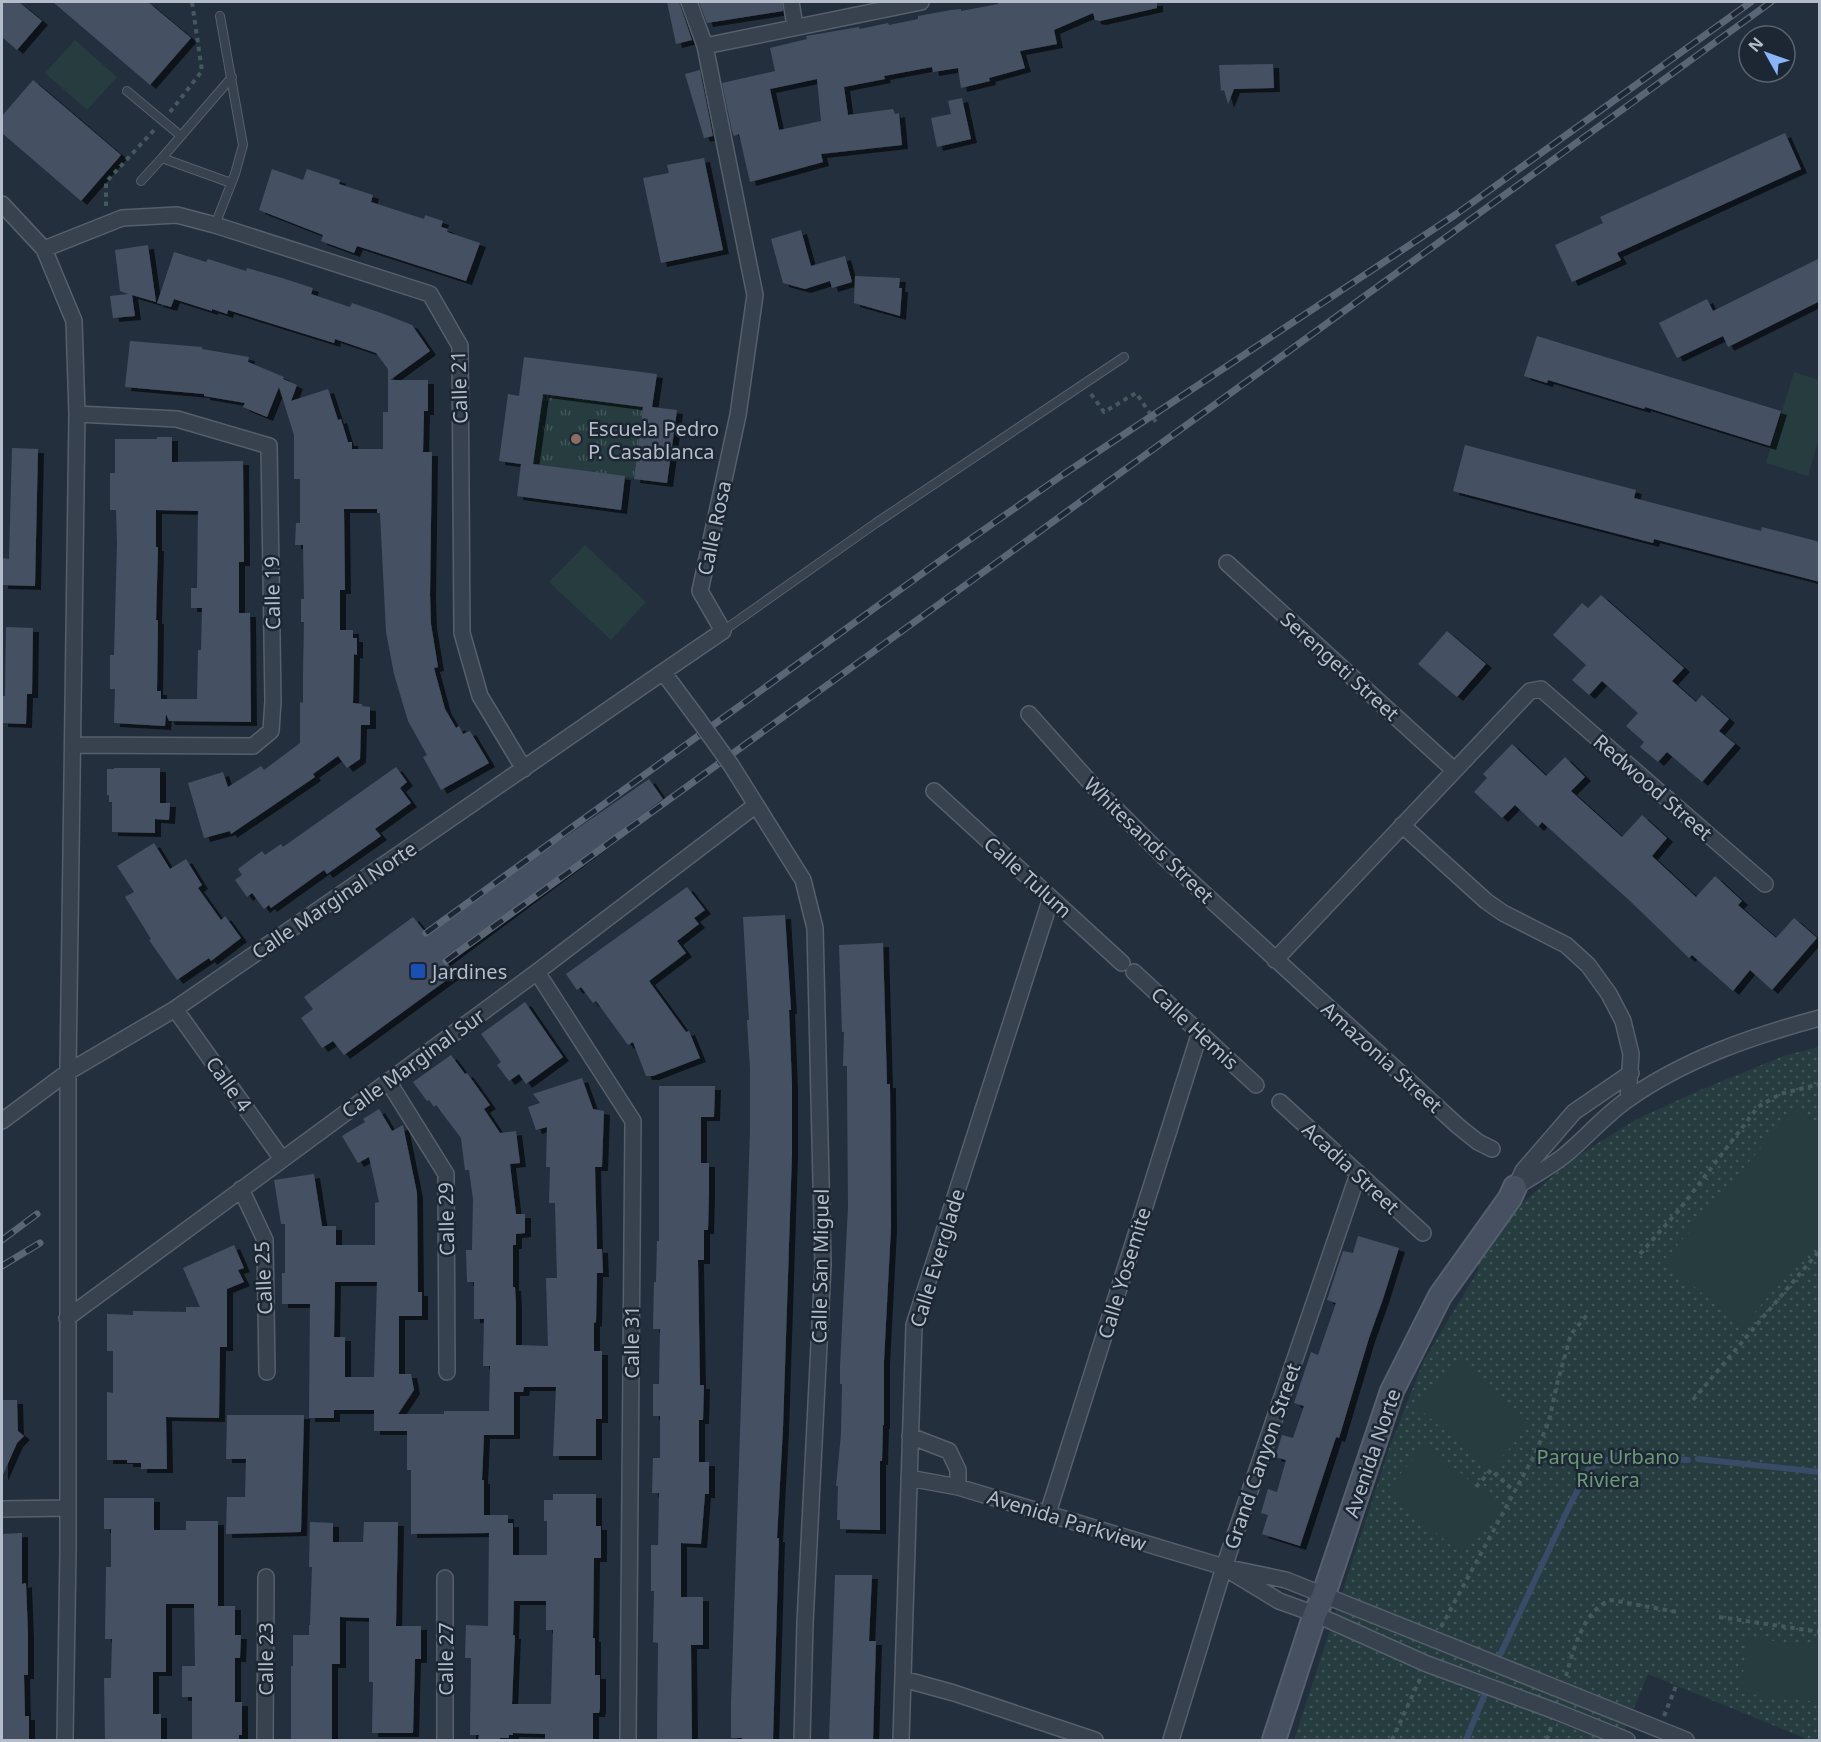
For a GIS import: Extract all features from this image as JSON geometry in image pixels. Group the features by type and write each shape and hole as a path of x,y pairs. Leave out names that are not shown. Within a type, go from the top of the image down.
{"street":[{"path":"689,2 705,46 795,26 860,7 921,2"},
{"path":"791,2 795,26"},
{"name":"Calle Rosa","path":"705,46 754,295 738,415 700,591 723,631"},
{"path":"2,204 44,249 74,321 77,414 68,1072 68,1508 65,1740"},
{"name":"Calle 21","path":"44,249 122,218 177,215 430,294 460,345 462,633 480,696 524,770"},
{"name":"Calle 19","path":"73,745 253,746 271,731 273,701 269,446 177,419 77,414"},
{"name":"Serengeti Street","path":"1227,563 1454,770"},
{"path":"723,631 663,672 731,765 756,805"},
{"name":"Calle Marginal Norte","path":"2,1121 68,1072 175,1009 663,672"},
{"name":"Redwood Street","path":"1454,770 1530,691 1541,689 1765,884"},
{"name":"Whitesands Street","path":"1029,714 1119,813 1275,960"},
{"path":"1275,960 1454,770"},
{"name":"Calle Tulum","path":"934,791 1128,968"},
{"name":"Calle Marginal Sur","path":"67,1318 537,972 756,805"},
{"name":"Calle San Miguel","path":"756,805 803,880 815,928 823,1265 805,1623 802,1740"},
{"path":"1402,825 1486,901 1503,913 1566,945 1588,965 1609,993 1623,1021 1631,1054 1628,1099"},
{"name":"Calle Everglade","path":"901,1740 914,1325 1051,898"},
{"name":"Amazonia Street","path":"1275,960 1458,1126 1478,1142 1492,1149"},
{"name":"Calle Hemis","path":"1128,968 1256,1085"},
{"name":"Calle 31","path":"537,972 633,1121 628,1740"},
{"name":"Calle 4","path":"175,1009 282,1160"},
{"path":"1515,1187 1565,1155 1608,1114 1628,1099 1669,1074 1726,1046 1820,1018"},
{"name":"Calle Yosemite","path":"1048,1514 1200,1032"},
{"path":"1515,1187 1523,1171 1574,1112 1631,1072"},
{"name":"Calle 29","path":"388,1081 446,1174 447,1372"},
{"name":"Acadia Street","path":"1280,1102 1423,1233"},
{"name":"Grand Canyon Street","path":"1171,1740 1224,1567 1358,1174"},
{"name":"Avenida Norte","path":"1274,1740 1392,1392 1440,1296 1510,1198 1515,1187"},
{"name":"Calle 25","path":"241,1189 265,1240 267,1372"},
{"path":"910,1437 950,1451 958,1470 958,1487"},
{"name":"Avenida Parkview","path":"909,1478 958,1487 1224,1567 1287,1580 1319,1604"},
{"path":"2,1509 68,1508"},
{"name":"Avenida Parkview","path":"1224,1567 1279,1601 1319,1604"},
{"name":"Calle 23","path":"265,1740 266,1577"},
{"name":"Calle 27","path":"445,1578 445,1740"},
{"path":"1319,1604 1436,1639 1562,1689 1657,1735 1686,1740"},
{"path":"1319,1604 1427,1664 1556,1711 1627,1740"},
{"path":"903,1679 954,1693 1095,1740"}],"lane":[{"path":"215,225 243,145 220,16"},
{"path":"141,181 232,77"},
{"path":"127,92 181,136"},
{"path":"162,158 231,183"},
{"path":"723,631 876,523 1124,357"}],"path":[{"path":"97,210 107,205 106,182 163,121 202,71 192,2"},
{"path":"1084,384 1104,412 1136,393 1158,425"},
{"path":"1640,1254 1678,1210 1758,1107 1780,1094 1820,1083"},
{"path":"1694,1400 1820,1250"},
{"path":"1436,1639 1453,1602 1535,1454 1549,1422 1571,1334 1587,1316"},
{"path":"1476,1487 1491,1470 1514,1491"},
{"path":"1562,1689 1581,1632 1603,1602 1611,1600 1677,1612"},
{"path":"1719,1617 1820,1632"},
{"path":"1392,1740 1427,1664"},
{"path":"1657,1735 1676,1686"},
{"path":"1547,1740 1556,1711"}],"green space":[{"path":"75,40 117,77 87,110 45,73"},
{"path":"1794,372 1819,380 1819,439 1808,476 1766,463"},
{"path":"543,394 643,407 634,478 533,464"},
{"path":"585,545 646,602 611,640 549,582"},
{"name":"Parque Urbano Riviera","path":"1819,1047 1819,1740 1809,1740 1648,1674 1621,1740 1294,1740 1390,1446 1424,1360 1478,1271 1478,1257 1512,1213 1568,1162 1635,1120 1786,1055"},
{"path":"1797,1106 1819,1125 1819,1237 1742,1327 1664,1261"},
{"path":"1457,1359 1531,1423 1491,1470 1416,1406"},
{"path":"1427,1444 1501,1508 1461,1554 1386,1490"},
{"path":"1747,1638 1819,1646 1819,1702 1741,1693"}],"building":[{"path":"2,2 19,2 42,21 17,50 2,37"},
{"path":"53,2 148,2 191,38 150,85"},
{"path":"667,2 679,2 692,40 676,44"},
{"path":"699,2 782,2 783,11 707,23"},
{"path":"998,2 1157,2 1157,8 1100,21 1095,20 1093,13 1054,30 1057,44 1020,51 1025,68 989,78 990,81 961,88 958,68 933,72 932,67 884,76 885,79 844,87 848,115 893,109 895,114 899,113 902,145 821,154 823,162 750,182 739,134 734,136 732,131 722,83 775,71 770,48 807,39 806,36 888,23 889,25 918,19 918,16 998,4","holes":["817,79 821,121 779,130 770,89"]},
{"path":"1273,64 1274,88 1234,89 1228,104 1224,90 1221,91 1219,65"},
{"path":"700,70 713,136 704,138 685,74"},
{"path":"33,80 121,155 81,201 2,133 2,116"},
{"path":"962,98 971,139 937,147 931,118 951,114 948,101"},
{"path":"1785,133 1801,169 1617,253 1621,260 1572,282 1555,245 1603,223 1600,217"},
{"path":"704,158 723,250 661,263 643,178 669,173 667,165"},
{"path":"272,169 303,180 307,169 340,180 339,184 373,195 371,202 424,219 425,215 443,221 441,227 448,229 447,232 480,243 466,281 357,246 354,253 321,241 323,235 259,210"},
{"path":"801,230 811,266 845,256 852,282 832,288 830,281 805,289 783,283 771,239"},
{"path":"148,245 156,302 132,295 135,316 113,318 110,296 128,294 120,291 115,250"},
{"path":"174,252 206,262 208,259 246,271 247,268 282,278 313,288 311,294 350,307 352,303 384,314 412,325 430,351 390,380 428,380 428,411 424,411 423,452 432,452 430,595 431,624 438,667 434,668 445,709 456,728 459,726 463,734 470,731 489,763 441,790 423,757 427,755 408,721 394,674 386,632 380,513 377,513 377,509 344,509 345,590 340,590 340,630 353,630 353,638 357,638 357,655 354,654 353,703 370,707 370,725 361,725 360,759 347,768 338,756 313,774 315,777 231,834 230,831 204,838 188,783 223,772 228,787 261,766 264,770 300,743 300,702 303,703 304,622 301,622 301,599 304,599 303,545 295,545 296,523 300,523 300,479 294,479 294,435 279,387 267,417 243,407 245,403 204,396 204,394 125,387 130,341 202,347 202,349 249,357 248,362 297,385 291,401 328,389 338,420 341,419 348,442 352,442 352,449 383,449 383,412 388,412 388,369 376,353 335,339 334,343 228,310 227,314 212,309 212,311 174,299 171,307 157,303"},
{"path":"1820,258 1820,301 1728,347 1723,336 1677,358 1659,323 1707,299 1713,311"},
{"path":"855,276 900,278 899,288 902,288 900,316 854,303"},
{"path":"1537,336 1781,411 1770,446 1645,407 1644,409 1548,380 1547,383 1524,376"},
{"path":"524,357 657,374 652,407 677,410 667,483 634,479 643,407 543,394 533,464 625,476 621,510 517,496 521,464 499,461 508,394 519,396"},
{"path":"157,437 172,437 172,462 243,461 244,562 239,562 239,613 250,613 251,722 169,721 166,714 165,726 114,723 115,689 110,689 110,655 114,655 117,543 116,510 110,510 110,473 115,473 115,439 157,439","holes":["156,510 198,511 197,588 191,588 191,608 202,608 197,699 161,699 161,691 157,691"]},
{"path":"1465,445 1636,490 1634,498 1761,531 1762,527 1820,542 1820,582 1654,539 1653,543 1453,491"},
{"path":"12,448 38,449 35,586 2,585 2,558 9,559"},
{"path":"1601,595 1684,668 1672,681 1696,702 1702,695 1729,719 1719,731 1735,744 1702,782 1667,752 1658,762 1640,747 1644,742 1626,726 1638,713 1602,681 1589,695 1572,680 1586,665 1553,635 1582,603 1588,608"},
{"path":"6,627 33,628 32,694 27,694 26,724 2,723 2,696 5,696"},
{"path":"1447,631 1486,664 1457,697 1418,664"},
{"path":"1512,744 1546,776 1565,757 1585,777 1571,791 1622,837 1642,815 1667,838 1652,856 1696,897 1715,876 1742,901 1738,905 1776,938 1794,918 1817,938 1772,990 1750,970 1733,991 1692,955 1689,958 1542,822 1538,827 1515,805 1502,818 1474,792 1487,778 1483,774"},
{"path":"396,767 407,782 400,788 411,803 375,829 381,836 327,874 324,870 271,908 269,905 264,909 252,893 247,897 235,880 242,875 238,869 262,851 265,855 281,844 283,847"},
{"path":"160,768 160,803 170,803 169,820 155,819 155,833 112,832 112,802 109,802 109,795 107,795 107,769"},
{"path":"649,779 663,799 446,961 455,974 344,1055 333,1041 322,1048 301,1018 313,1009 304,997 413,917 426,933"},
{"path":"154,843 170,869 186,859 202,885 198,888 221,920 225,916 241,938 211,961 209,958 177,980 149,940 151,939 125,897 134,892 117,866"},
{"path":"687,887 705,910 694,918 699,924 677,941 686,953 649,981 686,1032 689,1031 700,1058 653,1076 646,1076 633,1042 628,1045 596,1001 593,1003 581,987 577,990 566,974"},
{"path":"785,915 791,1010 789,1010 792,1153 777,1538 779,1538 773,1740 742,1740 742,1738 731,1738 731,1704 750,1131 747,1020 749,1020 743,917"},
{"path":"883,943 887,1084 890,1084 891,1227 884,1361 884,1425 882,1461 880,1461 880,1530 840,1529 840,1520 837,1520 838,1486 836,1486 841,1434 840,1367 848,1207 847,1066 843,1066 844,1032 842,1032 839,945"},
{"path":"525,1002 563,1057 526,1084 519,1074 509,1081 497,1065 501,1062 481,1034"},
{"path":"451,1055 490,1105 484,1109 500,1133 516,1131 520,1163 510,1164 516,1214 525,1214 525,1233 516,1234 516,1245 513,1245 516,1345 548,1346 546,1278 557,1278 555,1203 549,1203 550,1167 546,1167 547,1127 536,1130 528,1107 540,1103 533,1094 582,1078 593,1109 604,1111 602,1167 595,1167 597,1249 602,1249 603,1273 597,1273 596,1322 594,1323 594,1351 602,1351 602,1419 596,1419 596,1456 553,1456 556,1387 524,1387 523,1392 514,1392 514,1435 484,1435 482,1480 484,1480 484,1515 508,1515 508,1523 513,1523 513,1555 547,1555 547,1521 544,1521 544,1500 553,1500 553,1494 596,1494 596,1526 601,1526 601,1558 594,1558 593,1638 595,1638 595,1675 600,1675 600,1708 599,1713 593,1713 593,1740 545,1740 545,1734 513,1733 509,1735 509,1738 500,1738 500,1740 478,1740 479,1735 470,1735 471,1658 465,1658 466,1625 488,1626 489,1533 411,1534 411,1470 407,1470 407,1431 374,1431 374,1410 334,1410 334,1418 309,1418 310,1304 282,1304 282,1273 285,1273 285,1224 281,1224 274,1180 314,1174 322,1226 336,1226 336,1245 375,1245 375,1203 379,1202 369,1157 358,1163 342,1136 365,1122 363,1119 379,1109 392,1131 403,1125 417,1193 418,1292 422,1292 422,1316 399,1316 399,1374 411,1374 414,1390 398,1414 489,1411 490,1366 483,1366 484,1319 474,1319 474,1282 467,1282 466,1250 472,1250 473,1199 469,1170 465,1170 461,1138 436,1105 434,1107 429,1100 427,1101 413,1082","holes":["335,1282 377,1282 374,1377 345,1377 345,1337 334,1337","514,1601 546,1601 546,1630 553,1630 551,1704 512,1704"]},
{"path":"659,1086 715,1086 714,1117 701,1117 701,1163 709,1163 709,1193 708,1230 704,1230 704,1260 698,1260 700,1385 704,1385 703,1420 699,1420 699,1462 709,1462 709,1494 705,1494 701,1544 681,1543 681,1597 703,1597 703,1645 691,1645 692,1740 657,1740 658,1643 653,1642 654,1591 651,1591 651,1545 658,1545 659,1493 652,1493 653,1458 660,1458 660,1416 653,1416 653,1384 659,1384 660,1329 653,1329 654,1282 656,1282 657,1241 659,1241"},
{"path":"1358,1236 1399,1248 1339,1438 1336,1437 1300,1546 1262,1534 1268,1515 1261,1513 1268,1489 1277,1492 1286,1460 1275,1457 1282,1435 1293,1438 1304,1406 1294,1403 1311,1352 1318,1355 1336,1303 1327,1300 1343,1251 1353,1253"},
{"path":"234,1245 244,1268 238,1270 244,1282 227,1289 227,1347 220,1347 219,1418 166,1417 167,1469 141,1469 141,1463 107,1460 107,1392 113,1393 113,1351 107,1351 107,1314 133,1315 133,1311 186,1312 186,1307 200,1307 183,1268"},
{"path":"2,1400 17,1400 18,1431 24,1436 17,1443 2,1477"},
{"path":"227,1415 304,1415 301,1532 226,1534 227,1497 245,1497 246,1459 226,1459"},
{"path":"104,1498 154,1498 154,1530 186,1530 186,1521 218,1521 218,1606 235,1606 235,1635 241,1635 240,1658 235,1658 235,1702 242,1702 242,1735 239,1735 239,1740 192,1740 192,1697 182,1697 182,1666 195,1666 194,1604 166,1604 166,1672 153,1672 153,1714 161,1714 161,1740 105,1740 104,1678 111,1678 112,1639 105,1639 106,1567 111,1567 111,1529 104,1529"},
{"path":"310,1522 333,1523 333,1542 363,1542 364,1522 398,1522 396,1626 421,1626 421,1659 415,1659 413,1733 372,1733 373,1682 369,1682 369,1618 340,1617 340,1664 332,1664 332,1740 291,1740 293,1635 309,1635 310,1625 312,1567 309,1567"},
{"path":"22,1533 22,1584 26,1583 28,1635 28,1675 24,1675 25,1716 29,1716 29,1740 2,1740 2,1534"},
{"path":"835,1575 872,1575 869,1641 876,1641 873,1740 829,1740"}],"waterway":[{"path":"1501,1653 1589,1468 1619,1455 1688,1460"},
{"path":"1698,1459 1820,1472"},
{"path":"1466,1740 1485,1694"}],"railway":[{"path":"426,933 959,547 1064,474 1455,215 1751,2"},
{"path":"446,961 1771,2"},
{"path":"2,1240 37,1214"},
{"path":"2,1266 40,1243"}],"place":[{"name":"Escuela Pedro P. Casablanca","path":"576,439"},
{"name":"Jardines","path":"418,971"}]}
